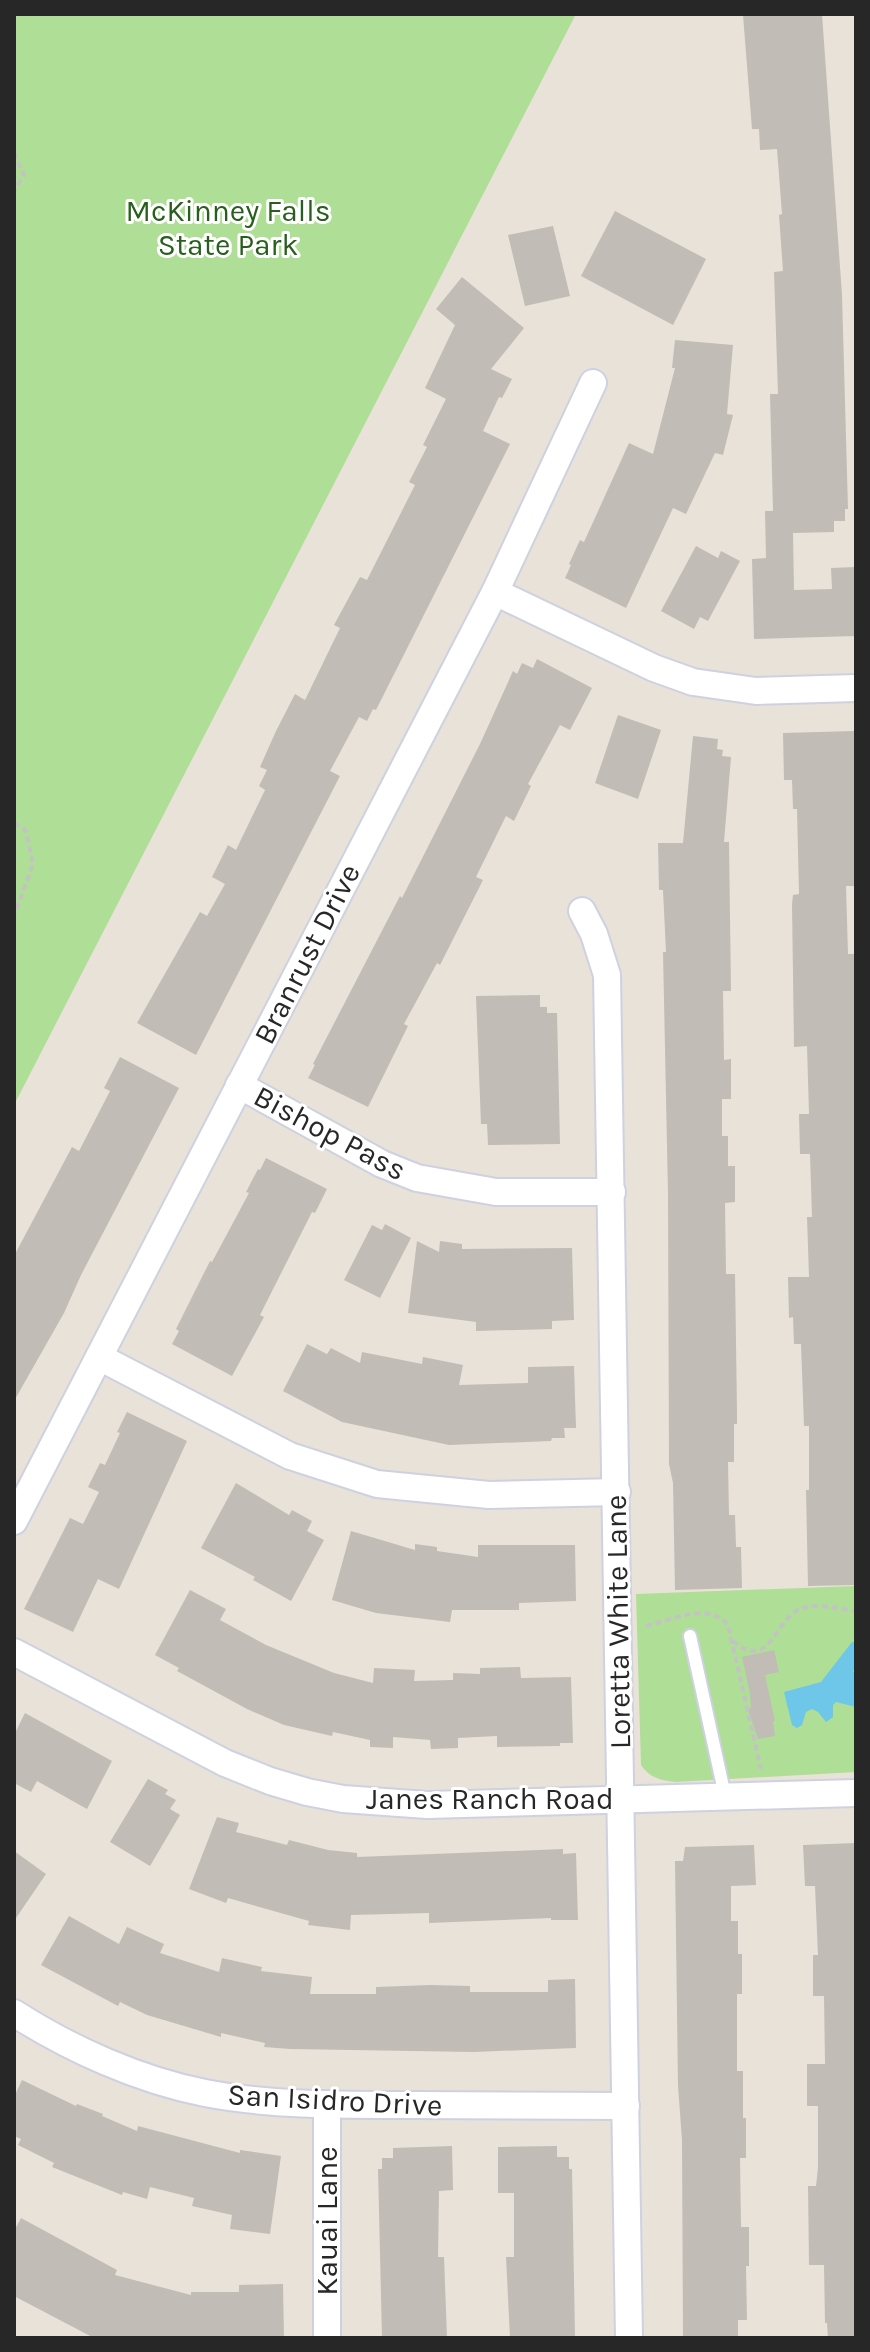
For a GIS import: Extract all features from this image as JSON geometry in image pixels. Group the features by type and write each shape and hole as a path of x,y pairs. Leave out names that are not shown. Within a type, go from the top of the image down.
{"street":[{"name":"Branrust Drive","path":"14,1521 495,592 593,383"},
{"path":"495,592 654,668 693,682 756,691 856,688"},
{"name":"Loretta White Lane","path":"582,911 594,934 607,975 629,2338"},
{"name":"Bishop Pass","path":"239,1085 382,1164 417,1178 496,1192 612,1192"},
{"path":"99,1357 290,1456 377,1484 489,1495 617,1492"},
{"name":"Janes Ranch Road","path":"14,1652 225,1763 307,1792 384,1804 427,1805 856,1793"},
{"name":"San Isidro Drive","path":"14,2013 87,2052 142,2075 202,2092 265,2102 626,2106"},
{"name":"Kauai Lane","path":"327,2104 327,2338"}],"lane":[{"path":"690,1636 725,1796"}],"path":[{"path":"14,153 24,175 14,191"},
{"path":"14,823 26,831 33,864 14,916"},
{"path":"731,1639 741,1648 760,1650 769,1645 788,1617 802,1608 810,1606 856,1611"},
{"path":"646,1626 705,1612 718,1614 728,1625 761,1769"}],"green space":[{"name":"McKinney Falls State Park","path":"14,14 576,14 14,1105"},
{"path":"856,1586 856,1772 675,1782 656,1778 644,1769 641,1765 636,1594"}],"water":[{"path":"852,1642 856,1642 856,1667 853,1671 856,1678 856,1707 836,1702 833,1717 826,1722 812,1709 806,1712 802,1725 797,1728 792,1725 784,1692 821,1682"}],"building":[{"path":"822,14 842,295 848,509 845,509 845,521 834,521 834,532 793,533 794,590 832,589 831,568 856,567 856,636 754,639 752,559 766,558 765,511 773,511 770,394 778,394 774,272 783,271 779,215 782,214 777,149 760,150 759,129 752,129 743,15"},
{"path":"615,211 706,259 673,325 581,276"},
{"path":"553,226 570,296 525,306 508,235"},
{"path":"462,277 524,328 491,369 512,379 502,398 499,397 483,431 510,444 376,710 373,709 367,721 359,717 330,771 340,776 196,1055 137,1023 200,912 207,916 225,884 212,877 228,845 236,850 265,790 259,786 267,770 260,767 276,731 295,694 305,700 340,628 334,625 360,577 367,580 415,485 409,482 446,399 425,388 455,325 436,309"},
{"path":"675,340 733,345 727,414 733,415 723,455 715,453 686,514 673,508 626,608 565,578 580,540 584,542 629,443 653,454 675,368 672,368"},
{"path":"696,546 718,558 721,551 740,561 708,621 700,617 694,629 661,611"},
{"path":"537,659 592,688 570,730 560,725 528,784 531,786 514,821 506,816 476,877 483,880 440,965 437,963 404,1024 408,1026 368,1107 308,1078 313,1064 400,896 402,898 480,744 513,671 517,674 522,663 533,668"},
{"path":"618,715 661,730 638,799 595,783"},
{"path":"854,731 856,886 846,886 848,954 856,954 856,1585 808,1586 806,1490 809,1490 809,1426 804,1426 801,1344 794,1344 793,1317 789,1318 788,1277 809,1277 807,1217 812,1217 810,1154 800,1154 799,1114 809,1114 807,1046 794,1047 792,904 793,895 799,894 797,809 793,809 792,780 784,780 783,733"},
{"path":"693,736 718,739 717,749 723,750 722,756 731,757 724,842 729,842 731,991 723,991 724,1060 731,1059 731,1099 722,1099 722,1136 728,1136 728,1166 735,1166 735,1202 725,1203 726,1274 735,1274 737,1411 734,1462 728,1462 729,1515 735,1515 736,1547 741,1547 742,1588 675,1590 673,1483 669,1464 663,952 666,952 663,890 659,890 658,843 683,843"},
{"path":"540,995 540,1007 547,1007 547,1013 557,1013 560,1144 488,1145 487,1124 481,1124 476,996"},
{"path":"120,1057 179,1088 64,1313 14,1401 14,1256 72,1147 79,1151 110,1091 104,1088"},
{"path":"266,1158 327,1189 315,1213 312,1212 260,1315 264,1317 232,1376 172,1344 179,1331 176,1329 210,1261"},
{"path":"385,1224 411,1238 380,1298 344,1280 372,1225 382,1230"},
{"path":"417,1241 439,1252 440,1241 462,1244 462,1249 572,1248 574,1320 552,1321 552,1329 476,1331 476,1322 408,1313"},
{"path":"307,1344 327,1354 331,1348 360,1363 362,1352 422,1364 423,1357 463,1365 459,1385 528,1383 528,1367 574,1366 576,1428 564,1428 565,1438 552,1438 551,1441 449,1445 342,1422 283,1391"},
{"path":"127,1412 187,1441 119,1589 98,1579 73,1632 24,1609 70,1518 83,1524 99,1492 88,1487 100,1463 105,1465"},
{"path":"236,1483 289,1515 292,1510 312,1521 307,1531 324,1540 291,1601 253,1580 255,1577 201,1548"},
{"path":"351,1531 415,1550 415,1544 437,1547 437,1551 478,1557 478,1545 575,1545 576,1601 519,1603 519,1610 452,1610 450,1622 376,1613 332,1600"},
{"path":"190,1590 226,1609 220,1620 266,1645 334,1673 373,1683 374,1668 415,1670 414,1681 453,1680 453,1673 480,1674 480,1668 520,1667 521,1678 571,1677 573,1743 497,1747 497,1736 458,1738 458,1748 431,1749 430,1740 393,1737 393,1748 370,1747 370,1740 333,1732 332,1736 284,1725 247,1709 177,1671 179,1668 155,1655"},
{"path":"774,1650 779,1672 765,1675 775,1721 775,1736 758,1739 748,1709 751,1708 750,1694 742,1657"},
{"path":"25,1713 112,1761 87,1809 37,1781 31,1792 14,1783 14,1735"},
{"path":"148,1779 168,1790 165,1794 176,1800 170,1809 180,1815 150,1866 110,1842"},
{"path":"217,1817 239,1823 236,1832 287,1845 289,1840 328,1850 357,1853 357,1857 563,1849 563,1854 576,1853 578,1920 551,1918 429,1923 429,1913 351,1915 350,1930 308,1925 309,1921 228,1898 226,1903 189,1889"},
{"path":"856,1843 856,2338 828,2338 824,2265 809,2265 808,2186 816,2186 818,2106 807,2106 807,2064 825,2064 824,1996 813,1996 813,1955 818,1955 815,1886 805,1886 803,1845"},
{"path":"754,1845 756,1885 731,1886 731,1921 738,1921 738,1954 742,1954 742,1994 737,1994 737,2071 743,2071 743,2118 746,2118 746,2158 740,2158 741,2227 749,2227 747,2320 738,2320 738,2338 683,2338 675,1861 683,1861 685,1847"},
{"path":"14,1851 46,1874 14,1921"},
{"path":"69,1916 119,1944 127,1927 164,1944 160,1953 219,1972 222,1958 262,1967 261,1971 312,1977 310,1994 376,1994 376,1987 430,1985 470,1986 470,1992 548,1992 548,1980 575,1979 576,2048 474,2052 290,2049 264,2047 265,2043 221,2033 221,2037 147,2015 120,2002 118,2006 41,1965"},
{"path":"22,2080 137,2131 138,2126 240,2153 240,2150 281,2156 270,2234 230,2229 232,2215 192,2206 194,2198 150,2187 147,2199 123,2192 122,2195 52,2167 54,2163 18,2145 21,2139 14,2136 14,2097"},
{"path":"452,2146 453,2190 439,2191 438,2257 444,2257 447,2338 382,2338 378,2169 382,2169 382,2158 393,2158 393,2148"},
{"path":"557,2146 557,2157 569,2157 569,2169 572,2169 575,2338 510,2338 506,2257 514,2257 514,2193 498,2193 498,2147"},
{"path":"21,2218 117,2270 115,2275 191,2295 191,2292 239,2292 239,2285 283,2284 284,2338 94,2338 14,2296 14,2231"}]}
